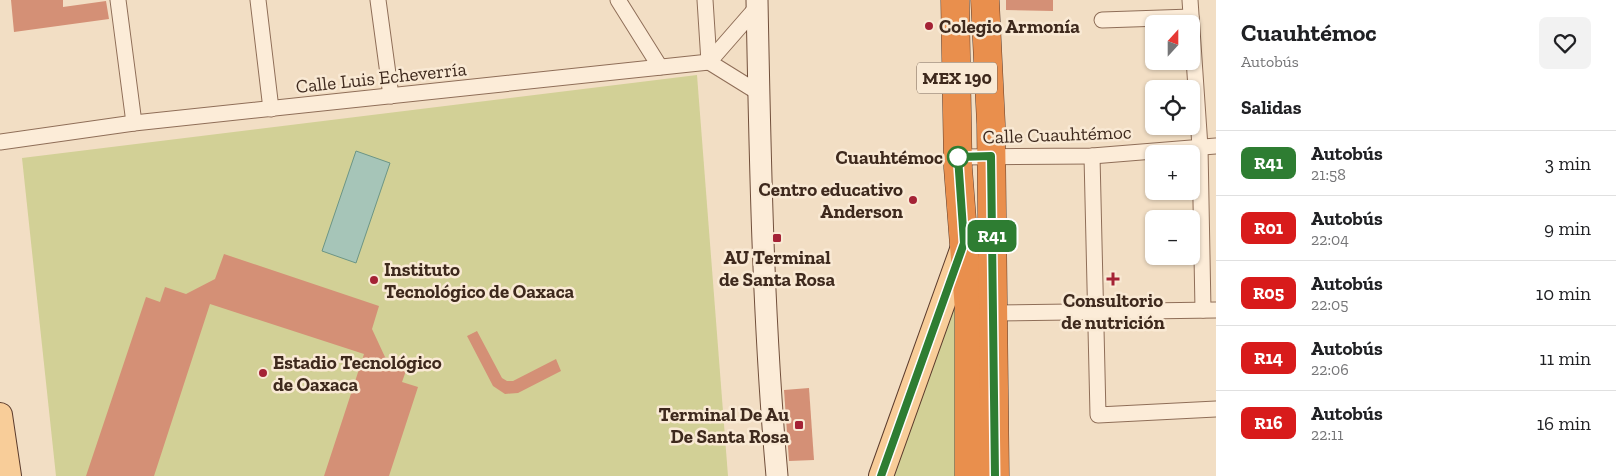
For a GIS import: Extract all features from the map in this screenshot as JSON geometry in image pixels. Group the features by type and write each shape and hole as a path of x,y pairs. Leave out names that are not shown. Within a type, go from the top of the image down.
{"highway":[{"name":"MEX 190","path":"956,0 958,157 969,310 969,476"},
{"name":"MEX 190","path":"985,0 990,61 995,476"}],"main road":[{"name":"MEX 190","path":"881,476 964,243"},
{"path":"0,416 9,476"}],"street":[{"path":"118,0 134,123"},
{"path":"258,0 271,109"},
{"path":"378,0 391,96"},
{"path":"618,0 660,67"},
{"path":"706,0 709,62"},
{"path":"1190,0 1191,15"},
{"path":"709,62 757,4"},
{"path":"757,4 761,214 767,365 777,476"},
{"path":"1102,20 1145,19"},
{"path":"709,62 758,93"},
{"name":"Calle Luis Echeverría","path":"0,142 134,123 709,62"},
{"path":"1195,70 1200,145"},
{"name":"Calle Cuauhtémoc","path":"1200,147 1216,146"},
{"path":"993,313 1209,310 1200,147"},
{"name":"Calle Cuauhtémoc","path":"958,157 1092,156 1145,152"},
{"path":"1092,156 1098,415 1216,409"}],"shaded area":[{"name":"Instituto Tecnológico de Oaxaca","path":"697,75 728,476 56,476 22,158"},
{"path":"356,151 390,163 356,263 322,251"},
{"path":"959,286 967,476 890,476"}],"building":[{"path":"11,0 63,0 63,7 106,1 109,19 14,32"},
{"path":"1006,0 1053,0 1053,11 1006,10"},
{"path":"224,254 379,306 372,329 385,357 408,365 402,382 418,387 389,476 324,476 364,354 210,304 154,476 86,476 146,297 160,302 165,287 186,294 215,279"},
{"path":"477,331 502,378 507,381 513,381 556,359 561,371 518,393 505,394 493,386 467,336"},
{"name":"Terminal De Au De Santa Rosa","path":"809,388 814,460 789,461 784,390"}],"bus line":[{"name":"R41","path":"881,476 964,243 958,157 991,156 995,476"}],"place":[{"name":"Colegio Armonía","path":"929,26"},
{"name":"Cuauhtémoc","path":"958,157"},
{"name":"Centro educativo Anderson","path":"913,200"},
{"name":"AU Terminal de Santa Rosa","path":"777,238"},
{"name":"Consultorio de nutrición","path":"1113,279"},
{"name":"Instituto Tecnológico de Oaxaca","path":"374,280"},
{"name":"Estadio Tecnológico de Oaxaca","path":"263,373"},
{"name":"Terminal De Au De Santa Rosa","path":"799,425"}]}
